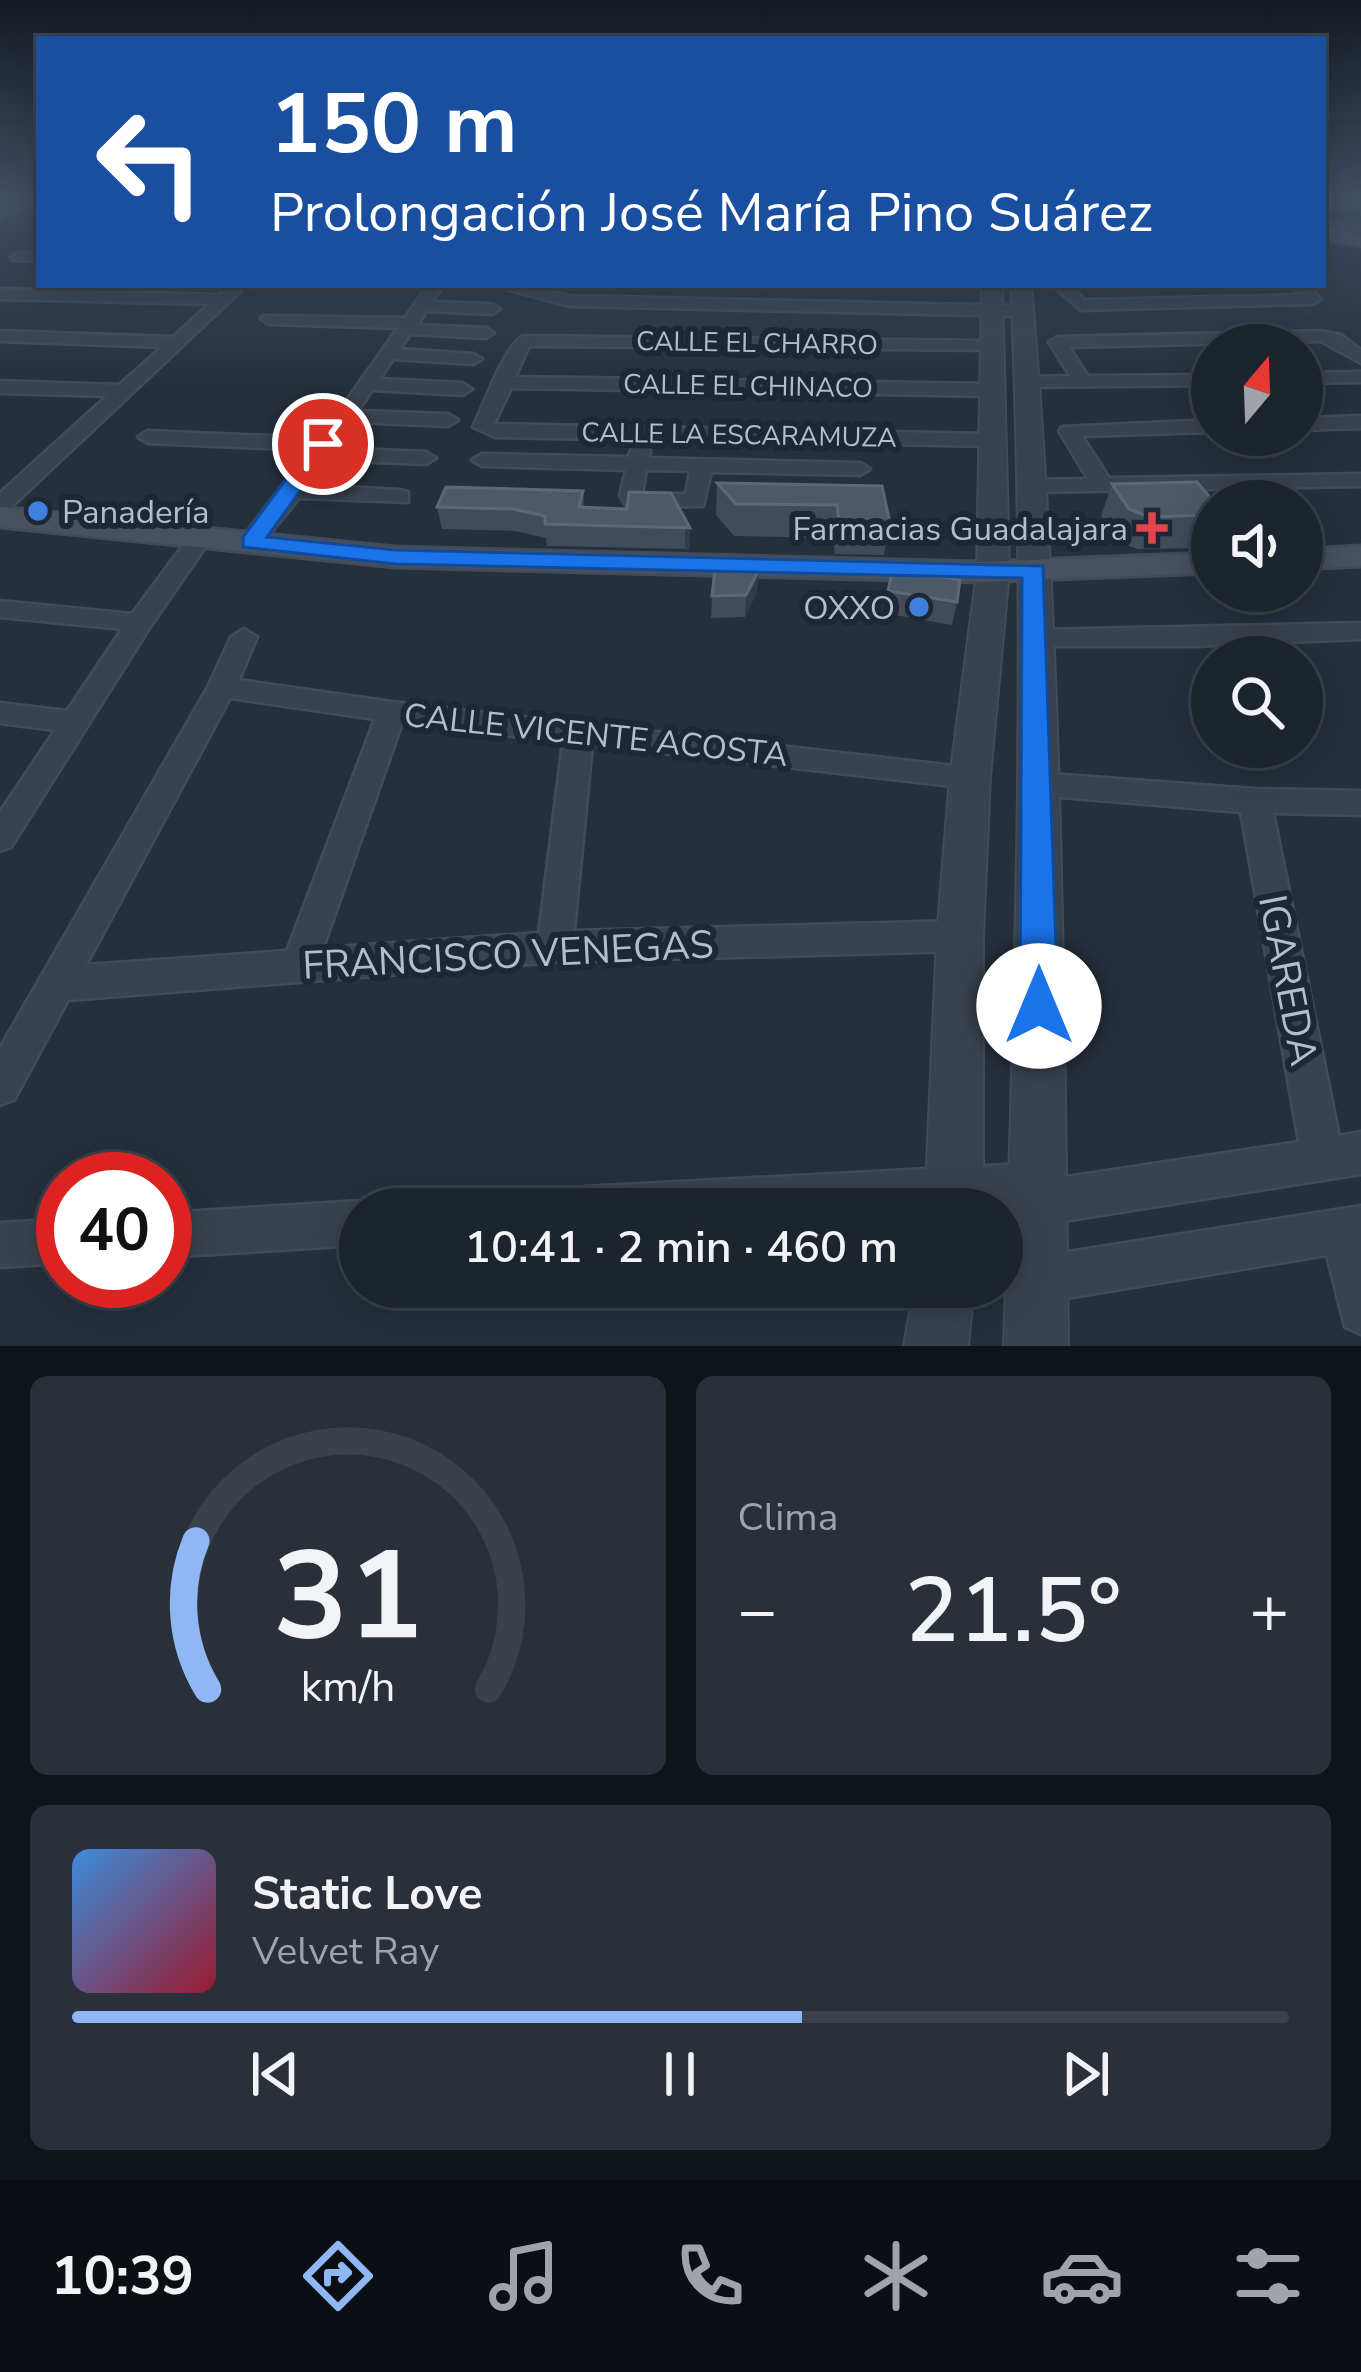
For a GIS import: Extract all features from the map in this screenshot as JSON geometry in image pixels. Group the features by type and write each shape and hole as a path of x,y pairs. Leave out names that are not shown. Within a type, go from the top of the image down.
{"main road":[{"path":"0,517 395,557 1013,571 1191,564"},
{"path":"1323,558 1361,556"}],"street":[{"path":"0,505 236,288"},
{"path":"251,542 293,491 340,416 434,288"},
{"path":"533,288 570,301 993,298 1053,288"},
{"path":"539,288 562,292 935,292 993,298"},
{"path":"1063,288 1081,305 1313,299 1302,288"},
{"path":"0,294 222,300"},
{"path":"956,1188 960,936 970,777 1035,486 1022,296"},
{"path":"993,298 992,440 1013,571 1038,638 1036,1346"},
{"path":"269,319 413,319 492,309"},
{"path":"413,319 486,333"},
{"path":"0,336 177,342"},
{"path":"1083,382 1057,342 1321,336 1335,339 1361,358"},
{"name":"CALLE EL CHARRO","path":"502,382 523,341 992,346"},
{"path":"388,354 473,359"},
{"path":"1029,368 1064,356"},
{"path":"1029,368 1083,382 1191,380"},
{"path":"1323,378 1361,377"},
{"name":"CALLE EL CHINACO","path":"502,382 994,389"},
{"name":"CALLE LA ESCARAMUZA","path":"502,382 483,427 487,430 992,440"},
{"path":"367,384 463,389"},
{"path":"0,387 123,391"},
{"path":"340,416 448,420"},
{"path":"1323,423 1361,422"},
{"path":"1102,485 1069,431 1191,428"},
{"path":"640,434 634,500 690,504 698,499 702,465"},
{"path":"148,437 426,458"},
{"path":"1033,451 1078,452"},
{"path":"482,460 525,470 702,465 814,478 860,469"},
{"path":"1035,486 1361,480"},
{"path":"293,491 400,496"},
{"path":"0,838 139,623 201,537"},
{"path":"0,609 139,623"},
{"path":"1038,638 1361,631"},
{"path":"0,1086 222,687 244,637"},
{"name":"CALLE VICENTE ACOSTA","path":"222,687 392,712 970,777"},
{"path":"0,712 76,722"},
{"path":"300,964 392,712"},
{"path":"555,947 579,731"},
{"path":"1037,784 1255,801 1361,803"},
{"name":"IGAREDA","path":"1255,801 1342,1156"},
{"name":"FRANCISCO VENEGAS","path":"57,984 555,947 960,936"},
{"path":"1023,1195 1342,1156"},
{"path":"192,1233 339,1224"},
{"path":"1036,1280 1353,1230 1361,1311"},
{"path":"0,1245 36,1243"},
{"path":"936,1346 941,1308"}],"building":[{"path":"1191,482 1191,516 1149,517 1129,509 1112,484"},
{"path":"717,483 882,486 890,523 839,521 837,505 736,504"},
{"path":"446,487 583,491 579,507 627,509 629,492 671,493 690,528 545,524 545,516 513,509 437,507"},
{"path":"893,568 960,580 957,602 888,591"},
{"path":"715,569 759,570 746,595 712,596"}],"place":[{"name":"Panadería","path":"38,511"},
{"name":"Farmacias Guadalajara","path":"1152,528"},
{"name":"OXXO","path":"919,607"}],"route":[{"path":"323,444 293,491 251,542 395,557 1034,571 1039,1006"}]}
